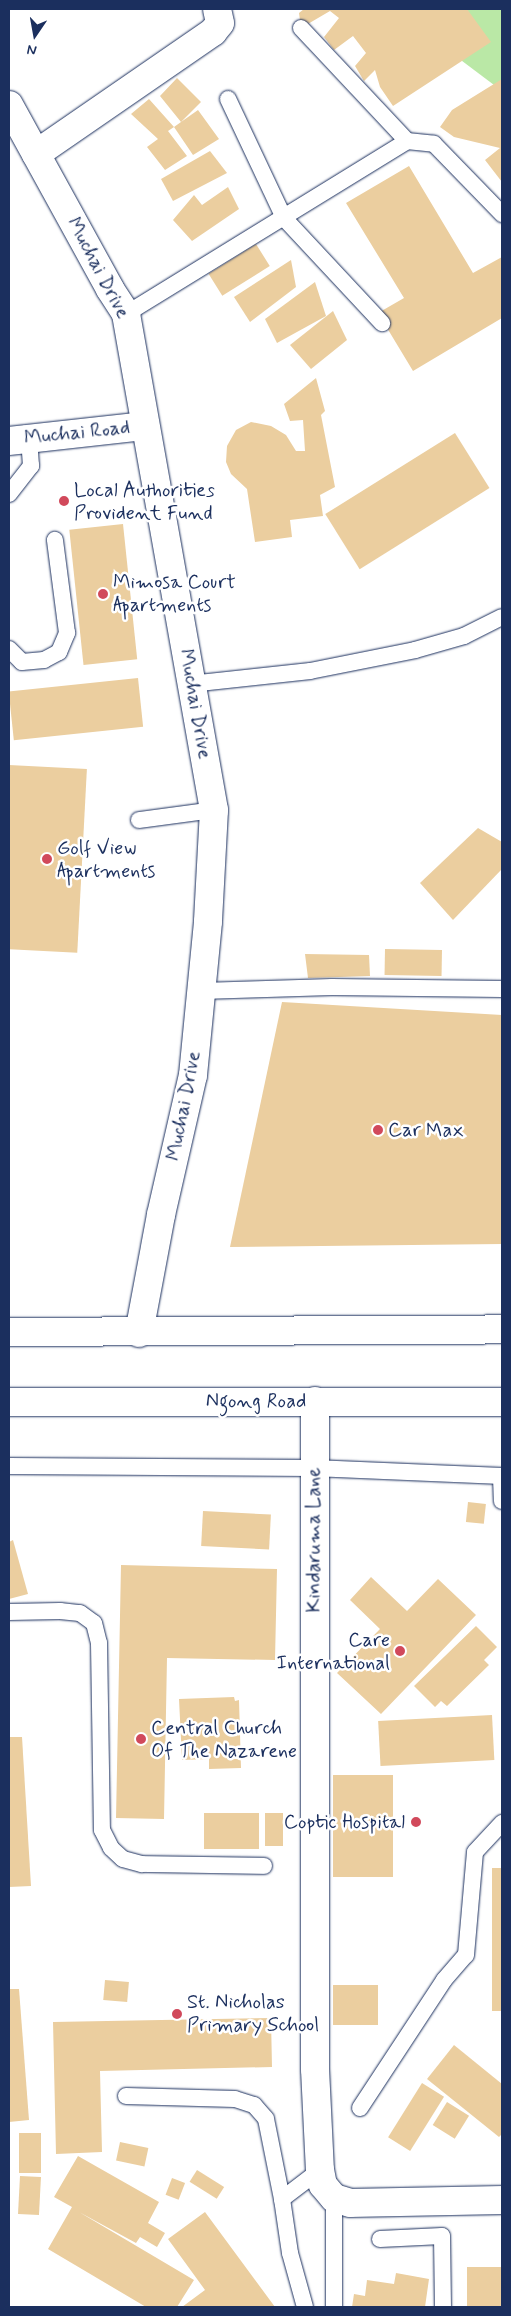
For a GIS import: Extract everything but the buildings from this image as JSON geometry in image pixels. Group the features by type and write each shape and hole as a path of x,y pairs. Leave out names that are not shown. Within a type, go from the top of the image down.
{"street":[{"path":"36,154 213,32 220,23 217,9"},
{"name":"Muchai Drive","path":"9,105 110,289 126,314 190,684 214,810 208,922 193,1075 161,1214 139,1333"},
{"name":"Muchai Road","path":"19,439 145,426"},
{"path":"9,1332 139,1333 502,1329"},
{"name":"Kindaruma Lane","path":"315,1401 314,2069 320,2170"},
{"name":"Ngong Road","path":"9,1402 502,1402"},
{"path":"320,2170 324,2185 334,2198 350,2203 502,2200"}],"lane":[{"path":"301,28 407,141"},
{"path":"228,99 284,218 382,324"},
{"path":"126,314 407,141 434,144 502,214"},
{"path":"9,494 31,466 19,439"},
{"path":"9,649 22,662 44,660 59,652 67,633 55,540"},
{"path":"190,684 310,671 415,650 464,636 502,617"},
{"path":"139,820 214,810"},
{"path":"201,991 332,987 502,989"},
{"path":"9,1466 314,1468 501,1476 502,1501"},
{"path":"9,1612 60,1610 80,1613 94,1623 99,1643 102,1830 111,1848 123,1859 142,1864 264,1866"},
{"path":"360,2108 444,1980 466,1956 475,1852 502,1823"},
{"path":"126,2096 235,2100 254,2105 266,2119 282,2198 290,2252 305,2307"},
{"path":"282,2198 320,2170"},
{"path":"334,2198 334,2307"},
{"path":"380,2239 442,2236 444,2307"}],"green space":[{"path":"393,9 502,9 502,91"}],"place":[{"name":"Local Authorities Provident Fund","path":"64,501"},
{"name":"Mimosa Court Apartments","path":"103,594"},
{"name":"Golf View Apartments","path":"47,859"},
{"name":"Car Max","path":"378,1130"},
{"name":"Care International","path":"400,1651"},
{"name":"Central Church Of The Nazarene","path":"141,1739"},
{"name":"Coptic Hospital","path":"416,1822"},
{"name":"St. Nicholas Primary School","path":"177,2014"}]}
